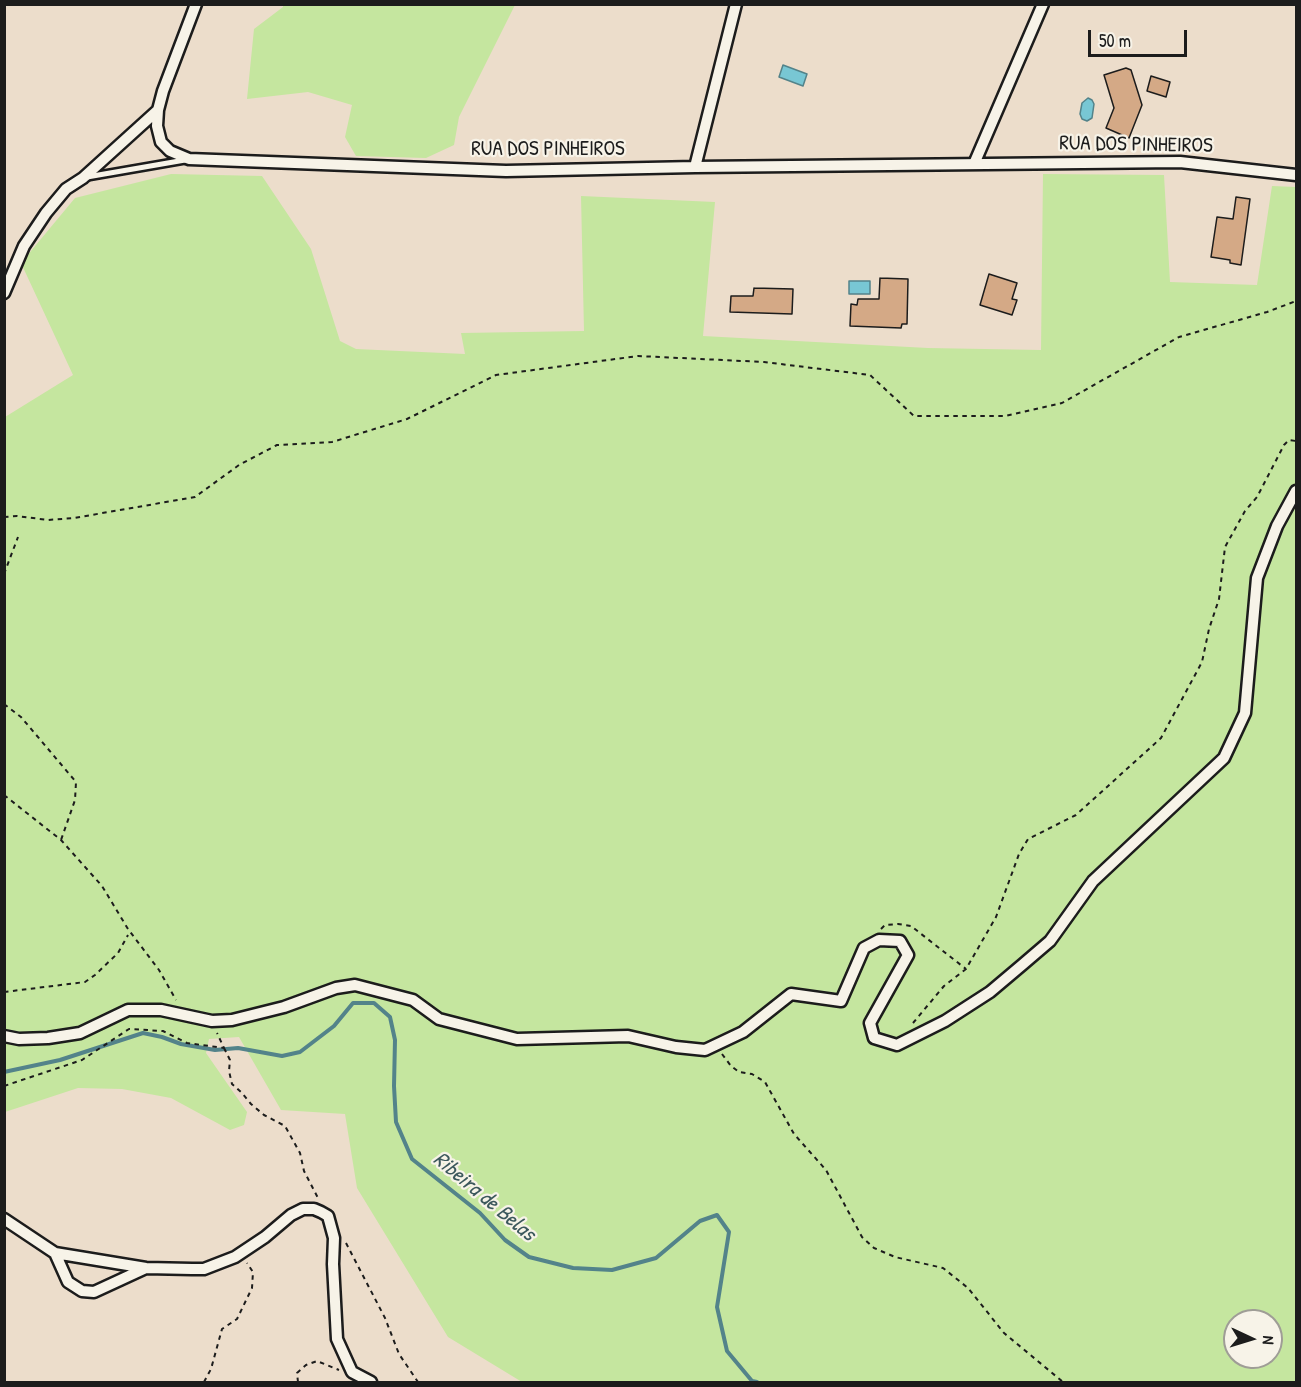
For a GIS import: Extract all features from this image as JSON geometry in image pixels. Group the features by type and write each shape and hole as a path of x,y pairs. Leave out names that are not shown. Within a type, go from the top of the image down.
{"street":[{"path":"4,293 24,246 46,213 66,189 83,178 158,110 196,4"},
{"path":"694,166 736,4"},
{"path":"974,164 1043,4"},
{"name":"RUA DOS PINHEIROS","path":"158,110 157,126 161,142 170,151 189,159 506,171 694,166 1180,162 1296,175"},
{"path":"4,1036 20,1039 48,1038 80,1032 128,1010 161,1010 212,1021 232,1020 258,1015 336,988 356,985 413,1000 439,1019 516,1039 628,1036 676,1047 705,1050 742,1032 791,994 842,1000 864,948 879,940 900,941 908,955 870,1023 874,1038 897,1045 945,1021 990,992 1050,941 1093,881 1224,758 1245,713 1257,578 1277,526 1296,490"},
{"path":"4,1219 55,1252 146,1268 204,1269 240,1254 291,1215 303,1209 314,1209 328,1216 334,1238 337,1339 352,1372 371,1383"},
{"path":"55,1252 68,1282 82,1291 94,1292 146,1268"}],"lane":[{"path":"83,178 189,159"}],"path":[{"path":"4,517 17,516 48,520 195,497 239,465 277,445 332,442 407,419 496,375 638,356 764,363 870,375 915,417 1005,416 1062,403 1179,337 1267,312 1296,301"},
{"path":"906,1040 915,1019 944,987 966,969 996,917 1019,854 1028,839 1076,815 1161,738 1202,662 1209,629 1219,599 1225,547 1245,511 1257,497 1284,445 1289,440 1296,441"},
{"path":"4,574 18,537"},
{"path":"4,704 21,717 76,782 75,800 61,840"},
{"path":"4,795 61,840 102,886 128,930 159,970 184,1014"},
{"path":"870,945 876,933 885,925 911,926 966,969"},
{"path":"4,992 85,982 118,953 128,935"},
{"path":"212,1021 230,1060 229,1071 232,1084 250,1104"},
{"path":"4,1086 82,1060 129,1029 163,1031 187,1043 224,1048"},
{"path":"715,1045 731,1066 739,1072 752,1074 765,1082 794,1134 826,1170 862,1237 874,1248 895,1257 943,1268 974,1294 1004,1333 1063,1383"},
{"path":"204,1383 211,1369 222,1329 237,1319 252,1288 253,1272 240,1254"},
{"path":"298,1383 297,1373 306,1365 317,1361 337,1370 352,1372"}],"green space":[{"path":"283,4 515,5 459,117 454,145 426,158 356,156 345,137 352,105 308,92 247,99 254,29 283,7"},
{"path":"171,174 262,176 311,249 340,341 356,349 465,354 461,333 584,331 581,196 715,202 703,336 928,348 1041,350 1043,174 1164,175 1170,282 1257,285 1272,186 1296,187 1296,1382 522,1382 448,1337 357,1188 345,1114 281,1110 239,1037 209,1039 206,1053 247,1112 244,1125 230,1130 171,1098 122,1089 78,1088 5,1112 5,417 73,375 21,263 75,198"}],"water":[{"path":"783,65 807,74 803,86 779,77"},
{"path":"1088,98 1094,104 1092,118 1087,121 1082,119 1080,114 1082,103"},
{"path":"849,281 870,281 870,294 849,294"}],"building":[{"path":"1126,68 1131,70 1142,105 1129,138 1106,128 1114,108 1104,75"},
{"path":"1151,76 1170,82 1166,97 1147,91"},
{"path":"1236,197 1250,199 1241,265 1230,263 1230,260 1211,257 1217,217 1233,219"},
{"path":"989,274 1017,283 1012,299 1017,300 1012,315 980,305"},
{"path":"880,278 908,279 907,324 902,324 901,328 850,326 851,304 857,305 858,299 879,299"},
{"path":"754,288 793,289 792,314 730,312 731,296 753,296"}],"waterway":[{"name":"Ribeira de Belas","path":"4,1072 60,1060 143,1033 181,1044 215,1050 238,1048 282,1056 300,1052 334,1026 353,1003 374,1003 390,1017 395,1040 396,1122 412,1159 480,1213 505,1240 529,1257 573,1268 612,1270 656,1258 700,1221 717,1215 729,1232 717,1307 727,1351 752,1381 757,1382"}]}
